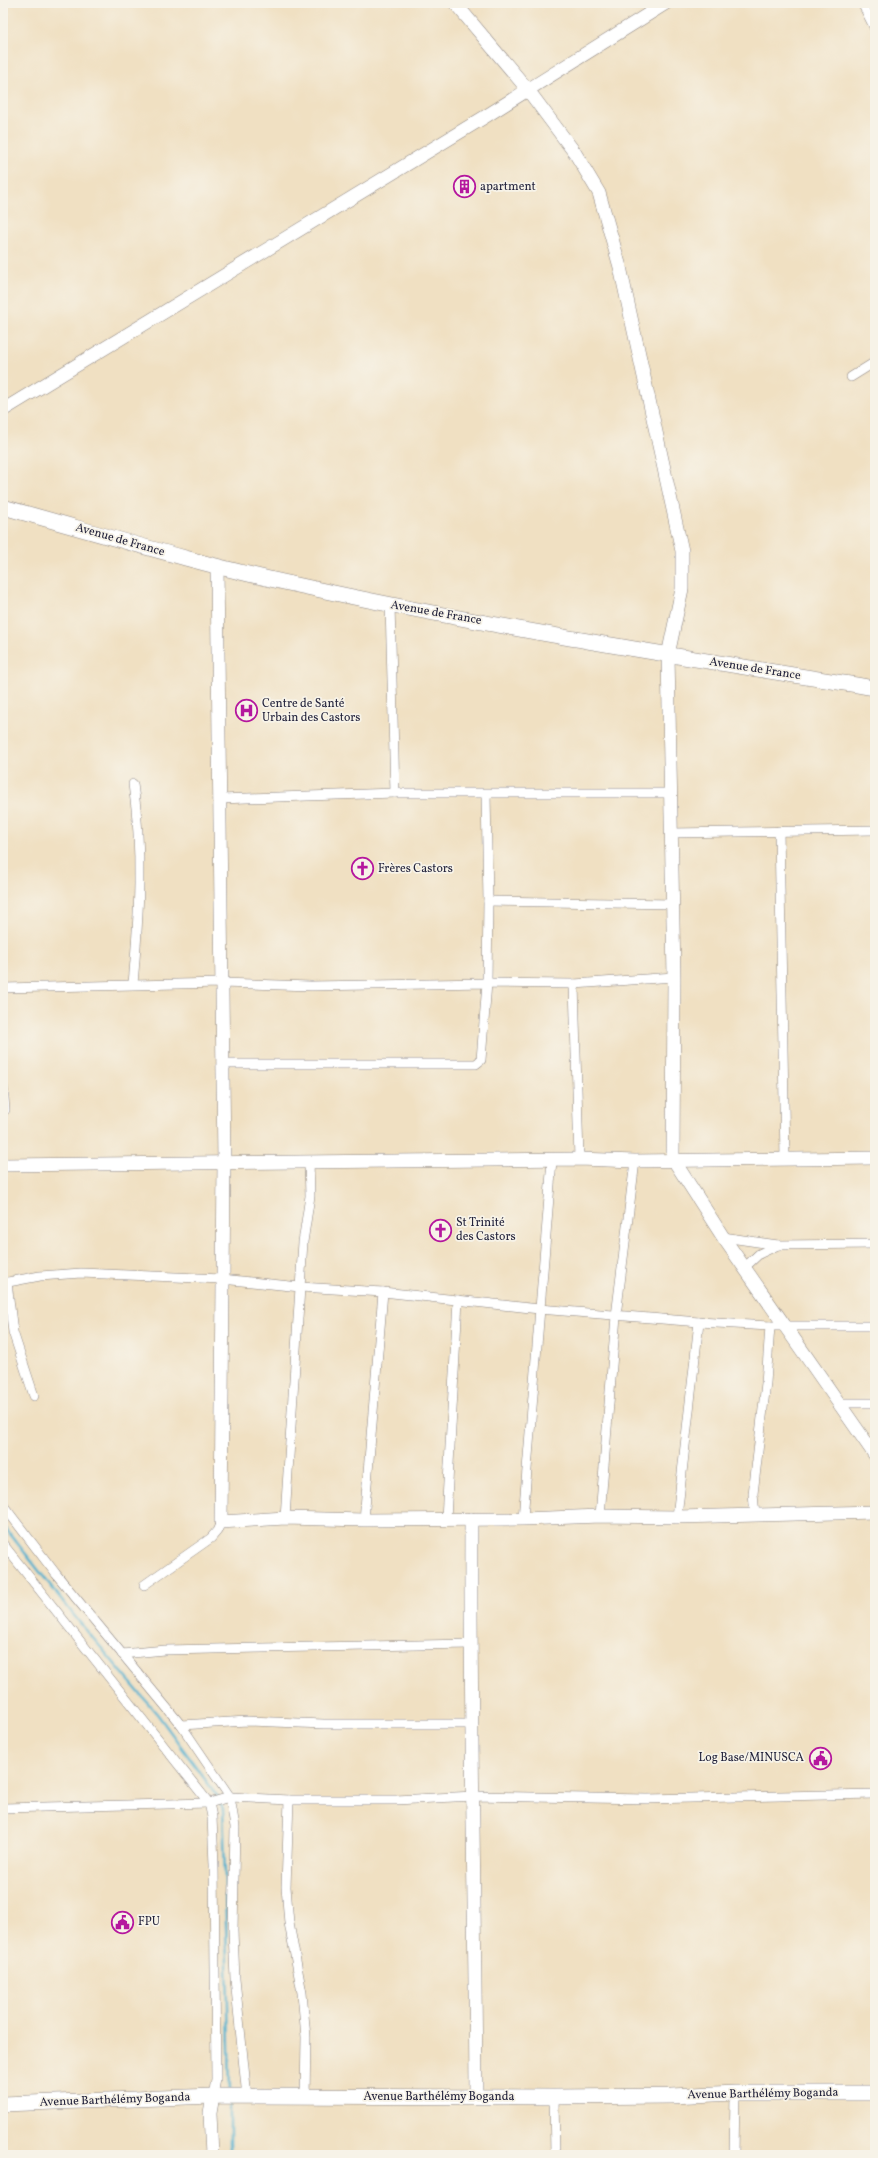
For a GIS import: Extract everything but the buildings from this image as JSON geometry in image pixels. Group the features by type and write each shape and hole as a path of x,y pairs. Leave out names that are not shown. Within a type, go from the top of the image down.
{"main road":[{"name":"Avenue de France","path":"3,507 217,567 390,605 668,655 875,688"},
{"name":"Avenue Barthélémy Boganda","path":"3,2104 217,2096 305,2098 554,2097 672,2096 734,2093 875,2093"}],"street":[{"path":"455,3 528,90 575,153 599,193 614,240 682,551 682,590 668,655 674,977 673,1159 744,1268 875,1455"},
{"path":"3,410 528,90 666,3"},
{"path":"862,3 875,29"},
{"path":"851,377 875,362"},
{"path":"144,1586 211,1538 217,1530 220,1522 224,1162 217,567"},
{"path":"390,605 394,793"},
{"path":"133,784 138,823 139,878 138,927 133,984"},
{"path":"220,798 394,793 670,793"},
{"path":"222,1064 476,1064 481,1060 487,983 488,901 486,794"},
{"path":"672,833 875,830"},
{"path":"779,831 785,1158"},
{"path":"488,901 673,904"},
{"path":"3,988 221,983 311,986 487,983 574,984 674,977"},
{"path":"574,984 579,1159"},
{"path":"3,1086 6,1110"},
{"path":"3,1165 309,1161 875,1158"},
{"path":"522,1519 552,1160"},
{"path":"600,1516 616,1316 635,1160"},
{"path":"285,1518 303,1242 310,1196 309,1161"},
{"path":"723,1237 778,1245 875,1244"},
{"path":"744,1268 759,1254 778,1245"},
{"path":"34,1396 13,1332 5,1282 40,1276 81,1273 222,1278 300,1287 383,1292 616,1316 785,1327 875,1326"},
{"path":"364,1520 383,1292"},
{"path":"446,1519 458,1300"},
{"path":"677,1517 699,1322"},
{"path":"754,1516 753,1494 766,1383 770,1326"},
{"path":"840,1403 875,1403"},
{"path":"3,1505 56,1574 181,1725 230,1798 235,1827 233,1931 243,2097"},
{"path":"220,1522 285,1518 364,1520 522,1519 600,1516 754,1516 875,1512"},
{"path":"472,1519 470,1644 474,1796 476,2097"},
{"path":"3,1544 209,1804 212,1817 214,1865 217,2096 210,2113 212,2155"},
{"path":"122,1654 165,1650 470,1644"},
{"path":"181,1725 247,1721 324,1724 472,1724"},
{"path":"3,1808 209,1804 230,1798 289,1800 396,1800 474,1796 647,1799 875,1794"},
{"path":"289,1800 286,1887 289,1923 302,1993 306,2037 305,2098"},
{"path":"734,2093 734,2155"},
{"path":"554,2097 555,2155"}],"waterway":[{"path":"3,1525 76,1618 158,1715 218,1797"},
{"path":"220,1802 223,1809 224,1835 230,2091"},
{"path":"230,2102 230,2155"}],"place":[{"name":"apartment","path":"464,187"},
{"name":"Centre de Santé Urbain des Castors","path":"246,711"},
{"name":"Frères Castors","path":"362,869"},
{"name":"St Trinité des Castors","path":"441,1230"},
{"name":"Log Base/MINUSCA","path":"820,1758"},
{"name":"FPU","path":"123,1922"}]}
